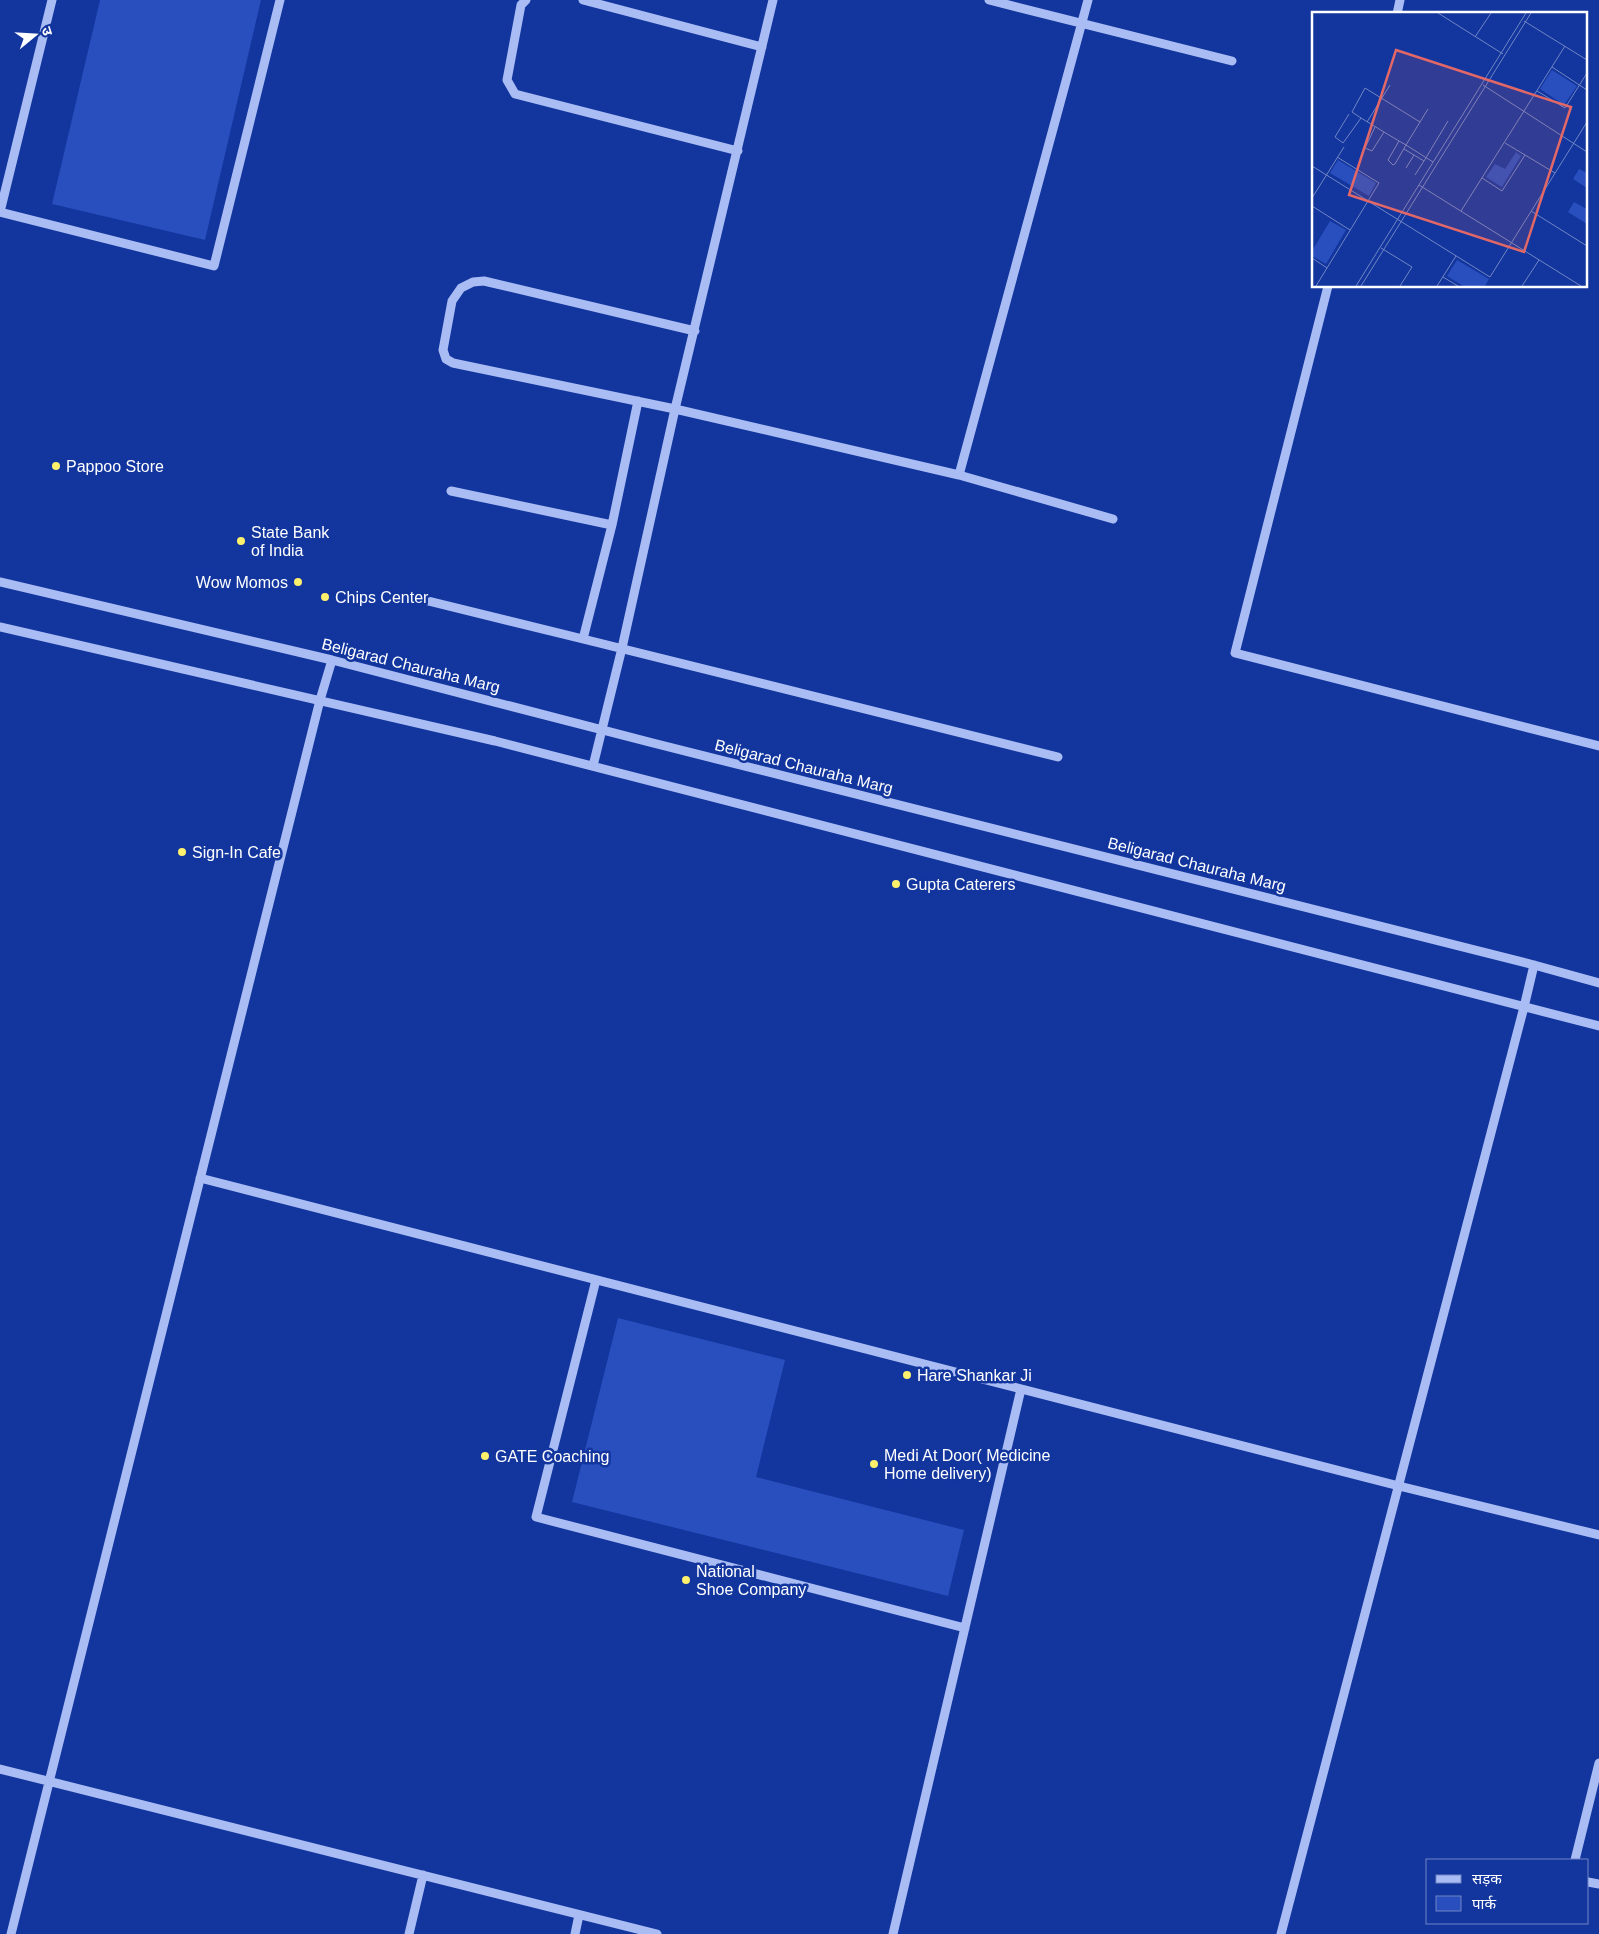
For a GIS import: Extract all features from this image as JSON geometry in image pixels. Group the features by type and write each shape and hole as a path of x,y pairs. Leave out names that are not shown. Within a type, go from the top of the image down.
{"street":[{"path":"52,0 0,212 214,266 280,0"},
{"path":"526,0 521,5 507,80 515,94 738,151"},
{"path":"583,0 762,47"},
{"path":"593,766 773,0"},
{"path":"989,0 1232,61"},
{"path":"959,475 1088,0"},
{"path":"695,331 484,281 473,282 461,288 452,301 443,350 446,359 453,363 676,409 959,475 1113,519"},
{"path":"1327,288 1235,653 1599,746"},
{"path":"583,640 612,525 638,401"},
{"path":"451,491 612,525"},
{"name":"Beligarad Chauraha Marg","path":"0,582 332,660 1534,965 1599,984"},
{"path":"416,598 1058,757"},
{"path":"0,628 495,741 1599,1026"},
{"path":"11,1934 320,700 332,660"},
{"path":"1281,1934 1534,965"},
{"path":"200,1178 1399,1486 1599,1535"},
{"path":"596,1280 536,1517 965,1628"},
{"path":"893,1934 1021,1389"},
{"path":"1575,1859 1599,1763"},
{"path":"0,1770 657,1934"},
{"path":"409,1934 423,1875"},
{"path":"575,1934 579,1915"}],"green space":[{"path":"100,0 261,0 205,240 52,204"},
{"path":"618,1318 785,1360 756,1477 964,1530 948,1596 572,1502"}],"place":[{"name":"Pappoo Store","path":"56,466"},
{"name":"State Bank of India","path":"241,541"},
{"name":"Wow Momos","path":"298,582"},
{"name":"Chips Center","path":"325,597"},
{"name":"Sign-In Cafe","path":"182,852"},
{"name":"Gupta Caterers","path":"896,884"},
{"name":"Hare Shankar Ji","path":"907,1375"},
{"name":"GATE Coaching","path":"485,1456"},
{"name":"Medi At Door( Medicine Home delivery)","path":"874,1464"},
{"name":"National Shoe Company","path":"686,1580"}]}
